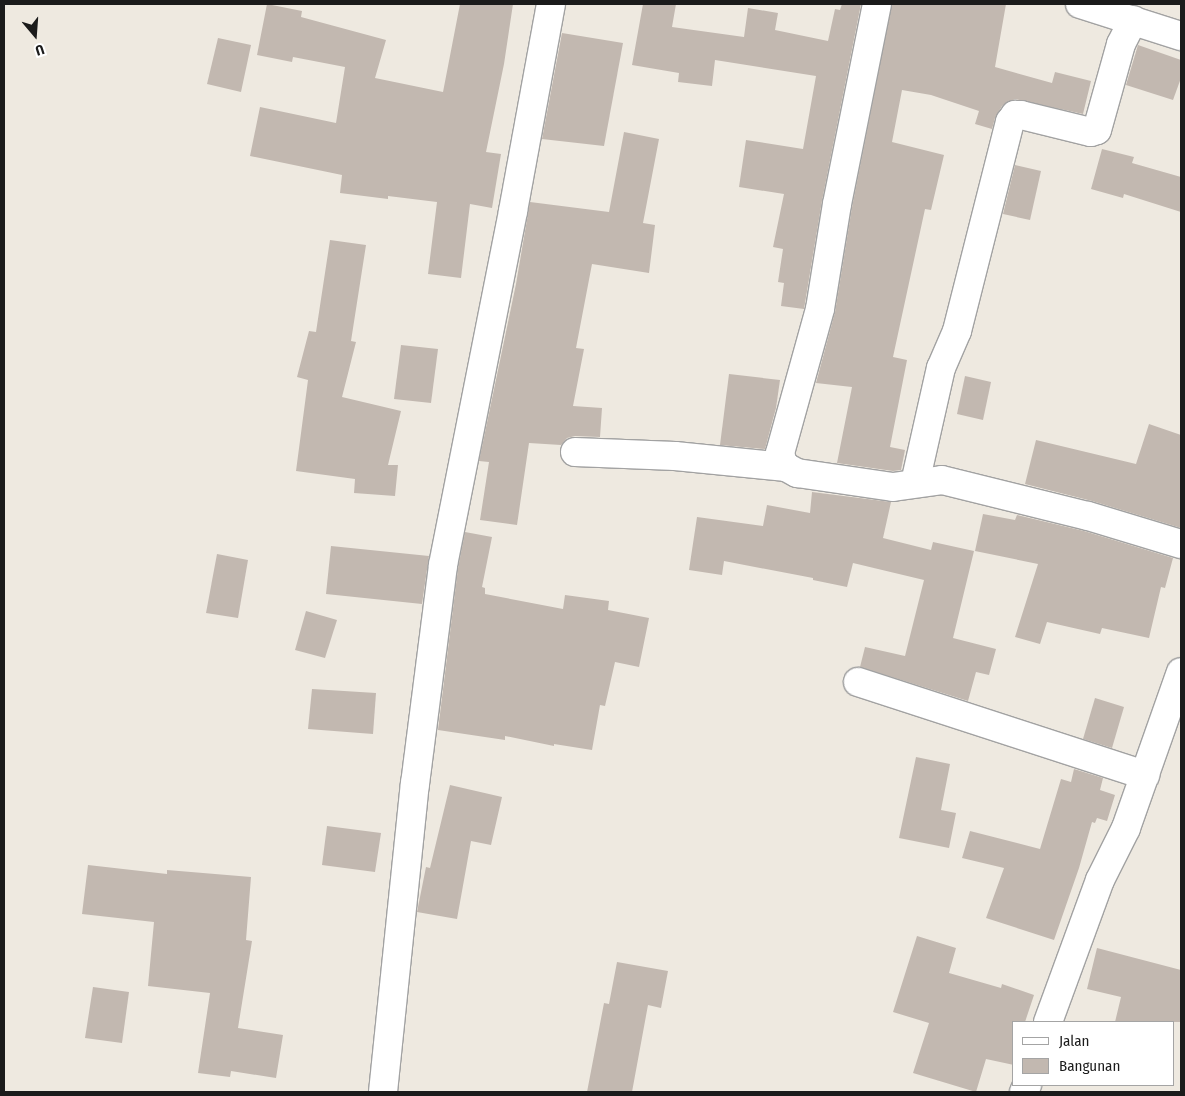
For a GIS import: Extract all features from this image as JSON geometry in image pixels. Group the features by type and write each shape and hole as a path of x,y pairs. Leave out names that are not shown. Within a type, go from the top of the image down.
{"street":[{"path":"383,1092 415,784 444,565 513,211 550,4"},
{"path":"786,468 780,453 820,309 837,204 877,4"},
{"path":"1080,4 1181,36"},
{"path":"915,483 941,368 960,322 1010,122 1015,115 1021,115 1090,132 1097,130 1121,44 1133,20"},
{"path":"575,452 675,456 786,468 797,473 893,487 942,480 1088,516 1181,544"},
{"path":"1048,1021 1100,880 1126,828 1181,672"},
{"path":"858,682 1145,775"}],"building":[{"path":"267,4 302,11 301,17 386,40 375,78 443,92 460,4 513,4 504,64 486,152 501,154 492,208 470,204 461,278 428,274 437,202 388,196 388,199 340,193 342,175 250,156 260,107 336,123 345,67 293,57 292,62 257,55"},
{"path":"643,4 676,4 672,27 744,37 748,8 778,13 775,30 828,41 835,9 840,10 842,4 861,4 822,201 804,309 781,306 784,283 778,282 783,249 773,247 784,194 739,187 746,140 803,149 816,76 715,60 712,86 678,82 679,73 632,65"},
{"path":"892,4 1006,4 995,67 1052,83 1055,72 1091,81 1083,114 1015,99 1002,106 995,118 992,129 975,124 979,111 931,95 902,90 892,142 944,155 931,210 925,209 893,357 907,360 890,447 905,450 901,470 893,471 837,463 852,387 816,383 835,312 852,207"},
{"path":"562,33 623,43 604,146 542,139"},
{"path":"218,38 251,45 241,92 207,84"},
{"path":"1138,45 1181,60 1181,78 1173,100 1126,85"},
{"path":"624,132 659,139 643,223 655,225 649,273 592,264 576,348 584,349 573,406 602,408 600,437 575,436 567,438 561,445 529,443 517,525 480,520 489,462 479,461 516,284 530,202 609,212"},
{"path":"1102,149 1134,157 1132,163 1181,177 1181,212 1124,194 1123,198 1091,189"},
{"path":"1015,165 1041,171 1030,220 1003,214"},
{"path":"330,240 366,245 351,341 356,342 342,397 401,411 388,465 398,465 395,496 354,493 355,479 296,471 308,380 297,377 309,331 316,332"},
{"path":"401,345 438,349 431,403 394,399"},
{"path":"729,374 780,380 776,408 765,449 720,445"},
{"path":"965,376 991,382 983,420 957,414"},
{"path":"1149,424 1181,435 1181,528 1092,501 1025,484 1036,440 1136,464"},
{"path":"812,492 891,502 883,538 931,550 933,542 974,551 953,638 996,649 989,675 976,672 968,701 860,667 865,647 905,656 924,580 853,563 847,587 813,580 813,578 724,561 722,575 689,570 697,517 763,526 767,505 810,513"},
{"path":"983,514 1015,520 1017,515 1084,531 1173,558 1165,588 1161,587 1149,638 1102,628 1100,634 1047,622 1040,644 1015,637 1038,564 975,551"},
{"path":"465,532 492,537 482,587 485,588 485,594 563,609 565,595 609,601 608,610 649,618 639,667 615,662 605,706 600,705 592,750 554,744 554,746 505,736 505,740 438,730 458,568"},
{"path":"331,546 429,556 422,604 326,594"},
{"path":"217,554 248,560 238,618 206,613"},
{"path":"306,611 337,620 325,658 295,650"},
{"path":"312,689 376,693 373,734 308,729"},
{"path":"1095,698 1124,707 1112,748 1083,739"},
{"path":"916,757 950,764 941,810 956,813 949,848 899,838"},
{"path":"1074,769 1103,778 1100,790 1115,795 1107,821 1097,818 1095,823 1092,822 1079,868 1054,940 986,918 1004,868 962,858 970,831 1040,849 1061,779 1071,782"},
{"path":"450,785 502,797 491,845 471,841 457,919 417,912 426,867 430,868"},
{"path":"327,826 381,833 375,872 322,865"},
{"path":"88,865 167,874 167,870 251,877 246,940 252,941 238,1028 283,1035 276,1078 231,1071 230,1077 198,1073 210,993 148,986 154,922 82,914"},
{"path":"917,936 956,948 949,973 1001,988 1002,984 1034,995 1025,1021 1012,1021 1012,1065 986,1059 976,1092 913,1073 929,1023 893,1012"},
{"path":"1097,948 1181,970 1181,1022 1115,1021 1121,997 1087,989"},
{"path":"617,962 668,971 661,1008 648,1005 632,1092 587,1092 604,1003 609,1004"},
{"path":"93,987 129,992 122,1043 85,1038"}]}
